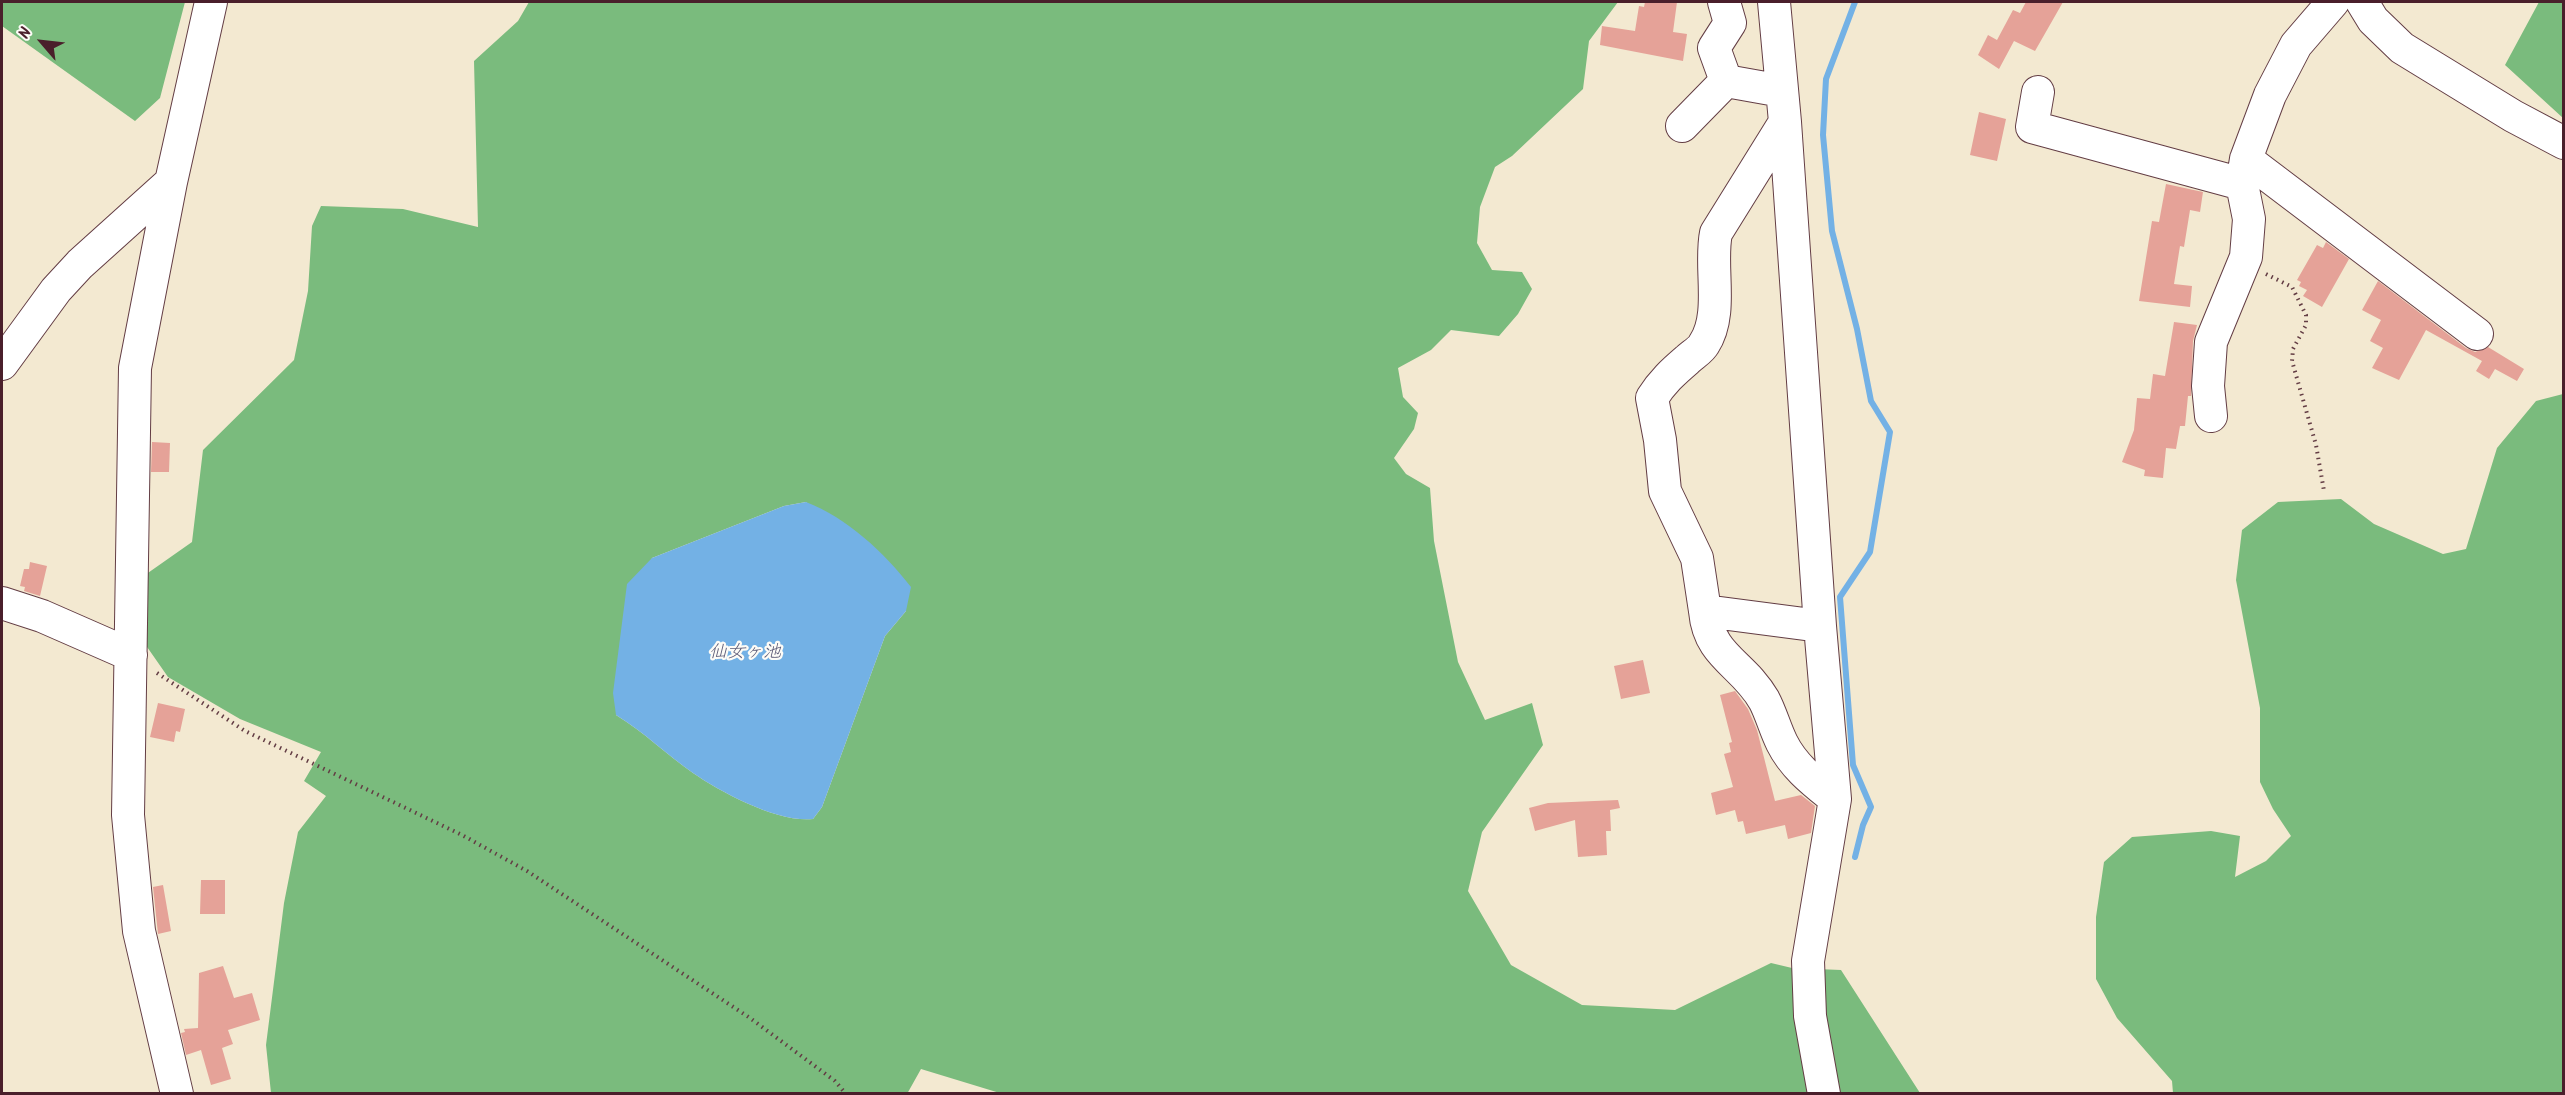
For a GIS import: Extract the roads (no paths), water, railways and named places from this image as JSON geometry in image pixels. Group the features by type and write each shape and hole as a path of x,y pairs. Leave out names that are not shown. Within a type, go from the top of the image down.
{"street":[{"path":"177,1094 139,931 128,816 135,368 171,182 212,2"},
{"path":"1724,2 1730,23 1714,48 1726,81"},
{"path":"1774,2 1785,122 1820,626 1835,799 1808,961 1810,1016 1824,1094"},
{"path":"2211,416 2208,386 2211,342 2244,263 2248,219 2244,172 2270,95 2296,45 2333,2"},
{"path":"2362,2 2373,20 2402,48 2513,116 2564,142"},
{"path":"1726,81 1782,91"},
{"path":"1683,126 1726,81"},
{"path":"2038,92 2032,127 2244,172 2477,334"},
{"path":"1785,122 1716,233 1713,246 1716,287 1711,323 1704,344 1662,382 1652,398 1660,440 1665,492 1697,558 1706,620 1718,650 1736,665 1764,700 1783,746 1797,766 1835,799"},
{"path":"2,364 56,290 80,264 171,182"},
{"path":"2,603 42,616 131,655"},
{"path":"1706,620 1820,626"}],"water":[{"name":"仙女ヶ池","path":"806,502 836,517 864,537 911,587 906,611 885,636 822,807 813,819 799,819 751,805 705,781 616,715 613,693 627,584 652,558 784,506"}],"waterway":[{"path":"1855,2 1826,79 1823,135 1832,231 1857,329 1871,401 1890,432 1870,552 1840,597 1853,765 1871,807 1863,825 1855,857"}]}
